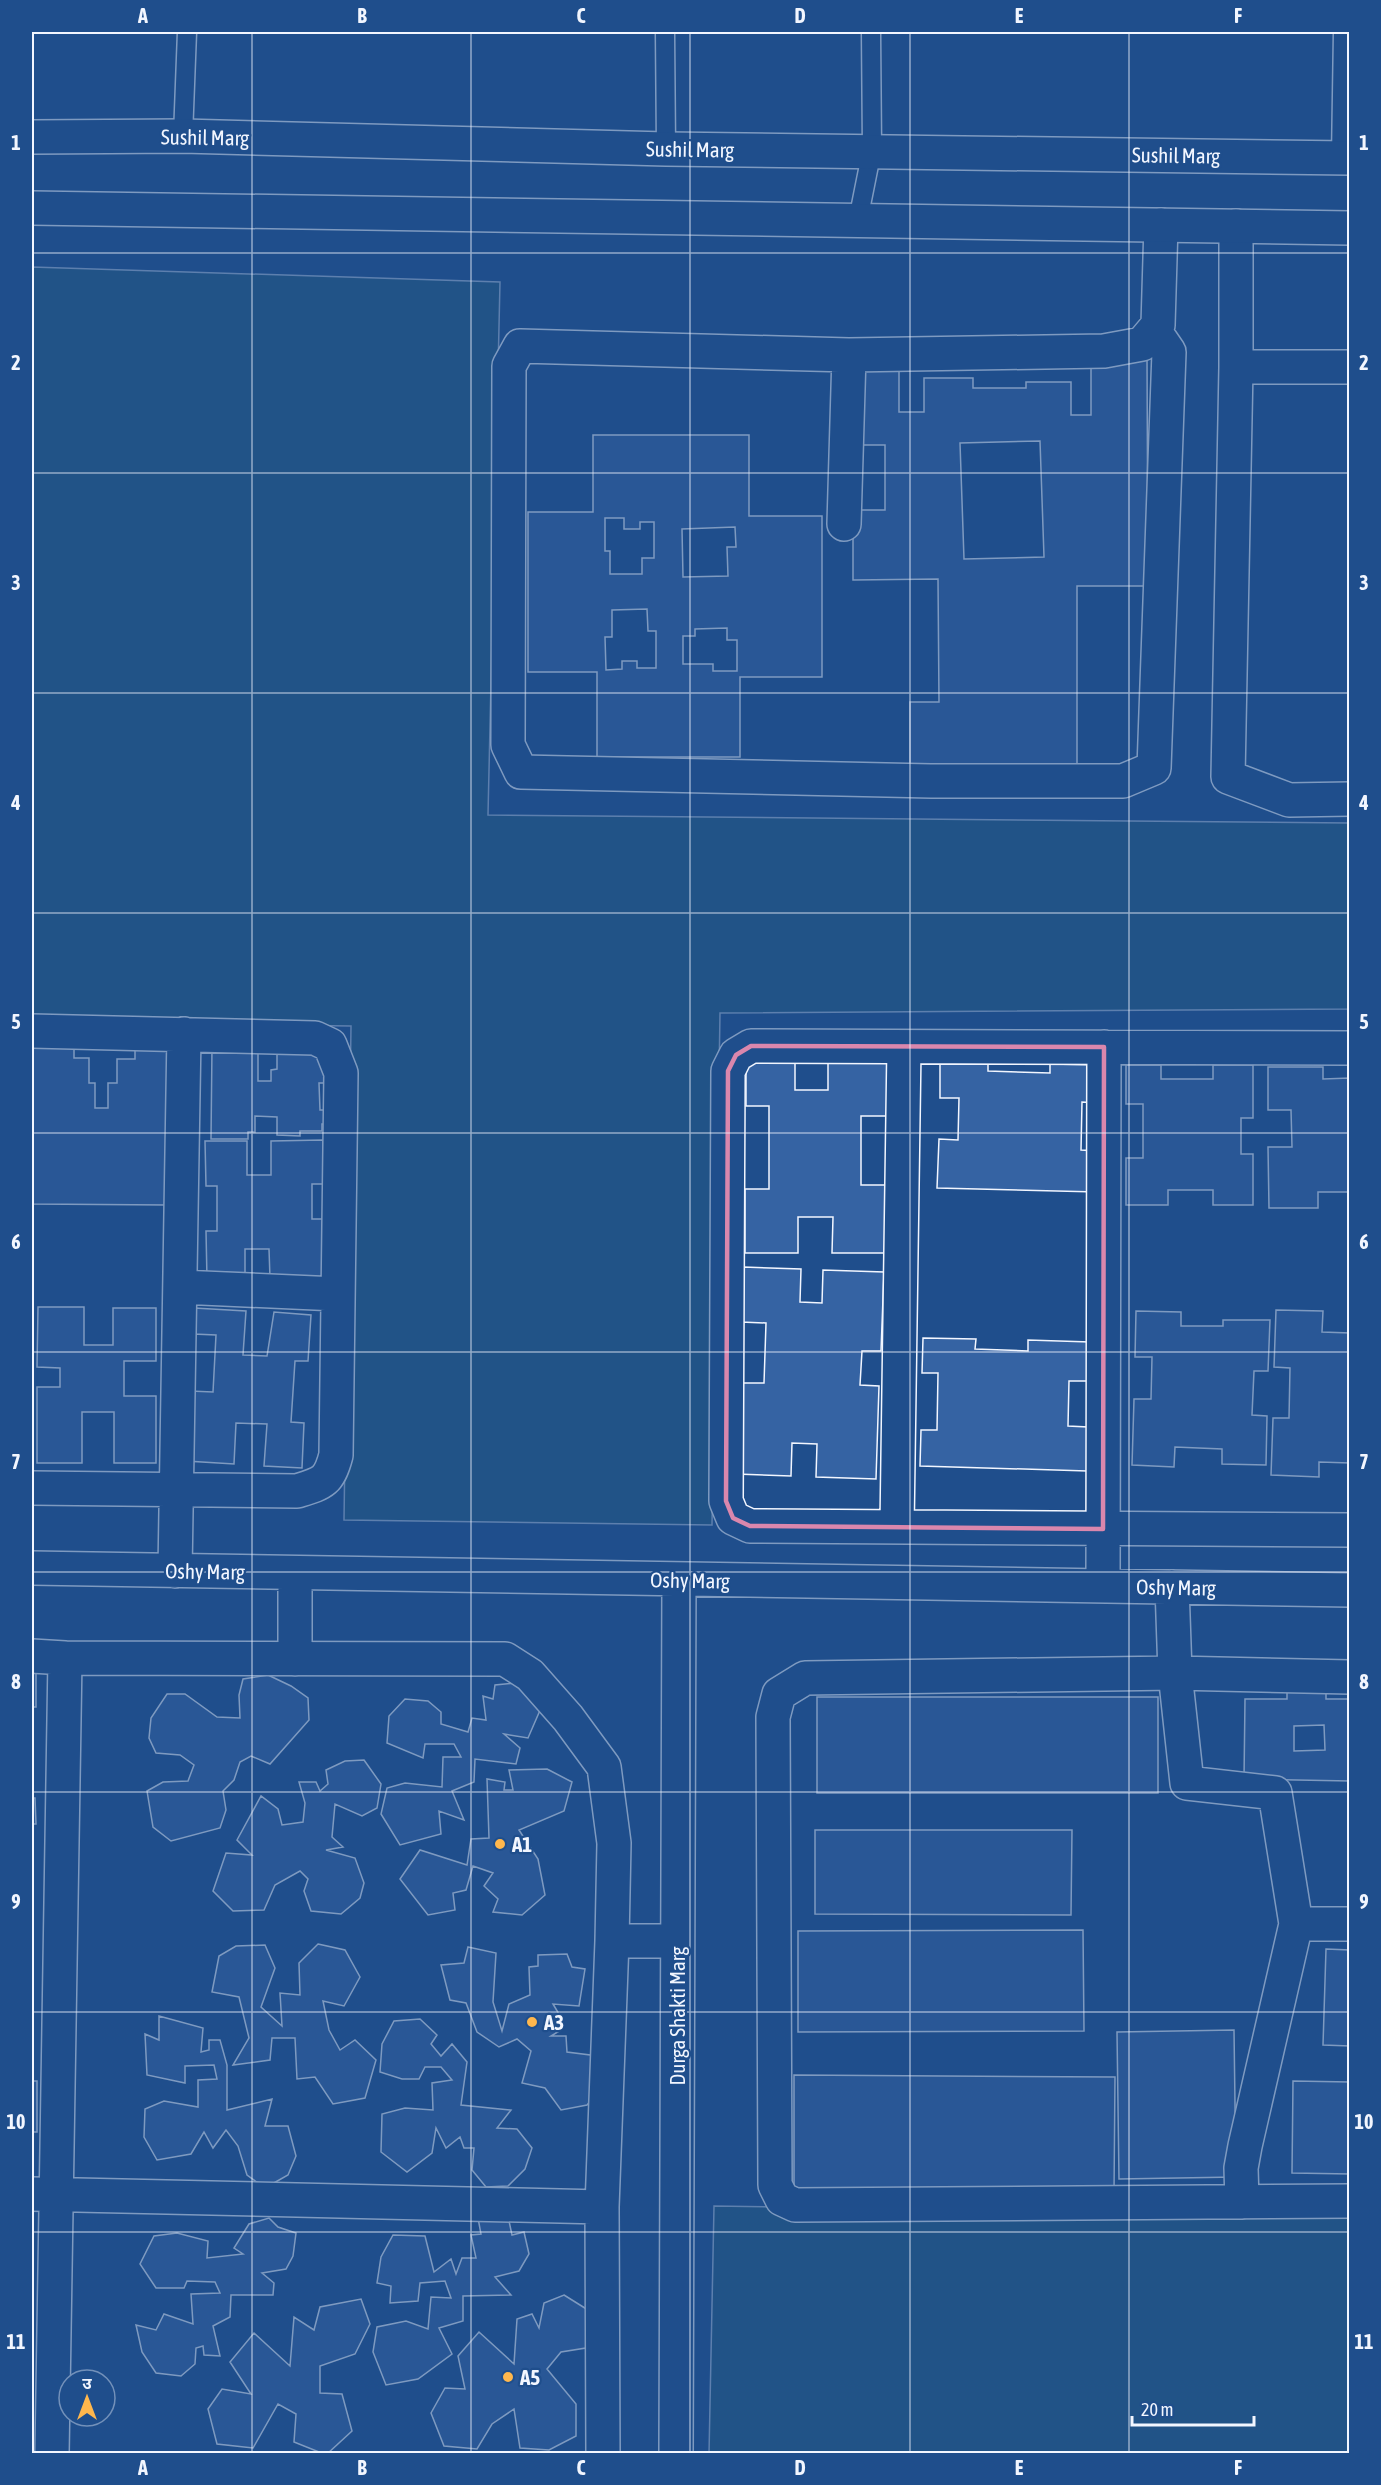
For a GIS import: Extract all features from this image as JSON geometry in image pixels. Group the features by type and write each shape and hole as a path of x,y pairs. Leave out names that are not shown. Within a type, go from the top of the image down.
{"street":[{"name":"Sushil Marg","path":"32,137 183,136 666,149 1345,158"},
{"path":"32,207 1350,228"},
{"path":"1154,330 1169,352 1154,768 1123,781 932,781 521,772 508,745 509,366 520,346 849,356 1104,351 1142,344 1158,325 1161,225"},
{"path":"1236,226 1236,367 1227,777 1288,800 1350,799"},
{"path":"844,524 849,356"},
{"path":"1236,367 1350,368"},
{"path":"32,1031 315,1038 330,1045 341,1073 336,1455 331,1474 316,1485 297,1491 32,1488"},
{"path":"175,1571 184,1034"},
{"path":"1350,1048 751,1046 735,1055 728,1071 726,1501 733,1518 750,1526 1350,1530"},
{"path":"897,1527 904,1047"},
{"path":"1103,1586 1104,1047"},
{"path":"180,1287 337,1294"},
{"name":"Oshy Marg","path":"32,1568 1350,1590"},
{"path":"295,1573 295,1659"},
{"name":"Durga Shakti Marg","path":"676,2454 679,1579"},
{"path":"1172,1587 1175,1673 1187,1783 1275,1793 1296,1924 1240,2168 1242,2202"},
{"path":"32,1656 505,1659 530,1675 568,1718 604,1767 614,1843 602,2207 603,2454"},
{"path":"52,2454 43,2194 65,1658"},
{"path":"1350,1677 1175,1673 805,1678 779,1694 773,1717 775,2185 782,2199 795,2205 1350,2201"},
{"path":"1296,1924 1350,1924"},
{"path":"612,1941 678,1941"},
{"path":"43,2194 602,2207"}],"lane":[{"path":"183,136 187,32"},
{"path":"665,32 666,149"},
{"path":"858,220 872,150 871,32"},
{"path":"1343,32 1345,158"}],"highlighted area":[{"path":"751,1046 1104,1047 1103,1529 750,1526 733,1518 726,1501 728,1071 736,1055"}],"shaded area":[{"path":"32,267 500,282 488,815 1349,823 1349,1009 720,1013 712,1525 344,1520 351,1026 32,1022"},
{"path":"714,2206 1349,2216 1349,2453 709,2454"}],"building":[{"path":"1091,357 1147,357 1148,586 1077,586 1077,771 910,771 910,702 939,702 938,579 853,580 853,510 885,510 885,445 853,445 853,368 899,368 899,412 924,412 924,378 973,378 973,388 1026,388 1026,382 1071,382 1071,415 1091,415","holes":["1040,441 1044,557 964,559 960,443"]},
{"path":"593,435 749,435 749,516 822,516 822,677 740,677 740,757 597,757 597,672 528,672 528,512 593,512","holes":["605,518 624,518 624,529 640,529 640,522 654,522 654,558 642,558 642,574 610,574 610,551 605,551","735,527 736,547 727,547 728,576 683,577 682,529","647,609 648,631 656,631 656,668 637,668 637,661 622,661 622,669 606,670 605,637 612,637 612,610","727,628 727,640 737,640 737,671 713,671 713,664 683,664 683,636 695,636 695,629"]},
{"path":"32,1041 74,1042 74,1058 89,1058 89,1083 95,1083 95,1108 108,1108 108,1083 117,1083 117,1059 135,1059 135,1042 167,1049 167,1205 32,1204"},
{"path":"277,1045 326,1053 326,1083 319,1083 320,1110 326,1110 326,1124 322,1124 322,1131 300,1131 300,1136 277,1135 277,1117 255,1116 255,1132 248,1132 248,1139 211,1139 212,1047 258,1047 258,1081 271,1081 271,1070 277,1069"},
{"path":"746,1057 795,1057 795,1090 828,1090 828,1057 893,1057 893,1116 861,1116 861,1185 892,1185 892,1253 832,1253 833,1217 798,1217 798,1253 745,1253 745,1189 769,1189 769,1106 746,1106"},
{"path":"940,1061 988,1063 988,1071 1050,1073 1050,1064 1100,1065 1100,1103 1082,1102 1081,1150 1098,1151 1097,1192 937,1188 939,1139 958,1140 959,1098 940,1098"},
{"path":"1126,1065 1161,1065 1161,1079 1213,1079 1213,1065 1253,1065 1253,1118 1241,1118 1241,1154 1253,1154 1253,1205 1213,1205 1213,1190 1168,1190 1168,1205 1126,1205 1126,1158 1143,1158 1143,1104 1126,1104"},
{"path":"1268,1067 1323,1067 1323,1079 1350,1078 1350,1192 1318,1192 1318,1208 1269,1208 1268,1147 1292,1147 1291,1110 1268,1110"},
{"path":"323,1140 324,1184 312,1184 312,1219 324,1219 325,1277 270,1278 269,1249 245,1249 245,1278 207,1279 206,1231 217,1231 217,1186 206,1186 205,1141 247,1141 247,1175 271,1175 271,1141"},
{"path":"743,1267 801,1269 800,1302 822,1303 823,1270 884,1272 881,1351 862,1351 860,1385 879,1386 876,1479 816,1477 817,1444 792,1443 791,1476 736,1474 738,1383 764,1383 766,1323 741,1322"},
{"path":"38,1307 84,1307 84,1345 113,1345 113,1308 156,1308 156,1361 124,1361 124,1396 156,1396 156,1463 114,1463 114,1412 82,1412 82,1463 37,1463 37,1387 60,1387 60,1368 37,1367"},
{"path":"194,1308 246,1311 243,1355 267,1356 274,1312 311,1315 308,1361 295,1361 291,1422 304,1423 302,1468 264,1466 267,1424 236,1423 234,1464 186,1461 190,1391 213,1392 216,1335 193,1334"},
{"path":"1276,1310 1323,1311 1322,1332 1350,1333 1350,1463 1319,1462 1319,1477 1271,1475 1273,1418 1289,1418 1290,1368 1274,1367"},
{"path":"1136,1311 1181,1312 1181,1326 1223,1326 1223,1320 1270,1320 1268,1371 1254,1371 1252,1415 1267,1416 1266,1465 1222,1464 1222,1449 1175,1447 1174,1467 1132,1465 1134,1399 1151,1399 1152,1357 1135,1357"},
{"path":"923,1338 976,1339 975,1349 1028,1351 1028,1340 1090,1342 1089,1381 1069,1381 1068,1426 1088,1427 1087,1471 920,1466 921,1430 937,1430 938,1373 922,1373"},
{"path":"32,1673 36,1673 36,1707 32,1707"},
{"path":"268,1675 291,1686 308,1698 309,1720 270,1764 251,1756 240,1762 234,1780 223,1791 226,1810 220,1828 171,1841 153,1827 147,1791 163,1782 188,1781 194,1765 180,1755 156,1753 149,1738 151,1718 167,1694 185,1694 217,1717 240,1718 239,1695 243,1679"},
{"path":"525,1682 541,1708 528,1738 504,1734 520,1748 516,1764 475,1759 474,1782 452,1791 464,1820 439,1811 441,1834 400,1845 381,1814 387,1788 405,1783 442,1787 443,1757 461,1757 454,1744 425,1744 423,1758 387,1743 389,1716 405,1699 428,1701 441,1712 441,1724 468,1732 472,1718 486,1720 483,1696 493,1699 495,1685"},
{"path":"1287,1689 1326,1690 1326,1699 1350,1699 1350,1781 1244,1779 1245,1699 1287,1699","holes":["1324,1725 1325,1750 1294,1751 1294,1726"]},
{"path":"817,1697 1158,1697 1158,1793 817,1793"},
{"path":"364,1760 381,1784 377,1808 362,1816 335,1804 332,1837 343,1847 326,1850 355,1858 364,1883 360,1898 341,1914 311,1911 304,1891 308,1879 300,1871 275,1885 264,1910 233,1911 213,1891 226,1853 252,1855 237,1840 261,1796 278,1809 282,1825 303,1822 305,1803 299,1782 316,1782 320,1791 328,1784 326,1770 345,1761"},
{"name":"A1","path":"547,1769 572,1782 564,1811 519,1830 538,1859 545,1895 522,1915 493,1912 498,1899 484,1886 493,1873 473,1866 466,1890 453,1893 455,1910 428,1915 400,1879 420,1850 467,1865 471,1839 489,1838 487,1779 505,1782 504,1790 513,1790 509,1770"},
{"path":"32,1798 35,1798 36,1824 32,1824"},
{"path":"815,1830 1072,1830 1071,1915 815,1914"},
{"path":"1083,1930 1084,2031 798,2032 798,1931"},
{"path":"318,1944 345,1950 360,1977 344,2006 323,2001 329,2030 340,2050 355,2040 376,2060 365,2098 333,2104 315,2077 297,2079 295,2038 272,2038 270,2060 233,2065 249,2038 239,1997 212,1992 219,1956 236,1946 265,1945 275,1968 261,2007 282,2026 280,1993 300,1995 299,1963"},
{"name":"A3","path":"468,1947 496,1953 493,2002 502,2031 509,2004 530,1995 529,1967 538,1966 538,1955 567,1954 572,1967 585,1969 579,2006 553,2004 559,2014 561,2030 551,2036 566,2036 567,2052 598,2056 601,2089 587,2105 561,2110 545,2088 522,2083 531,2051 517,2039 499,2047 477,2032 466,2003 450,2000 441,1965 464,1963"},
{"path":"1326,1949 1350,1950 1350,2046 1323,2045"},
{"path":"159,2016 203,2028 201,2052 209,2050 209,2040 220,2040 227,2065 227,2110 272,2099 265,2126 288,2126 296,2156 288,2175 265,2188 247,2175 238,2146 226,2130 213,2148 204,2132 191,2154 157,2160 144,2137 145,2109 164,2101 198,2107 198,2080 217,2079 214,2065 185,2066 185,2083 147,2075 145,2034 159,2040"},
{"path":"420,2019 437,2035 431,2044 441,2056 452,2044 467,2062 461,2105 511,2110 497,2128 517,2129 532,2148 525,2169 508,2186 486,2187 472,2170 474,2148 464,2148 460,2137 446,2148 436,2128 432,2153 407,2172 381,2152 382,2114 405,2108 433,2110 432,2083 452,2080 441,2067 425,2067 419,2079 402,2079 380,2072 382,2044 394,2021"},
{"path":"1234,2030 1236,2177 1119,2179 1117,2032"},
{"path":"794,2075 1115,2077 1114,2193 794,2191"},
{"path":"32,2081 37,2081 37,2132 32,2132"},
{"path":"1293,2081 1350,2082 1350,2174 1292,2173"},
{"path":"269,2218 278,2227 296,2233 293,2256 286,2269 262,2273 274,2283 273,2295 231,2295 230,2317 213,2326 220,2356 204,2355 203,2346 196,2348 195,2364 181,2376 156,2373 142,2352 136,2325 156,2330 164,2314 193,2324 191,2294 220,2293 215,2282 187,2281 184,2288 156,2288 140,2264 154,2236 177,2233 208,2241 207,2258 243,2254 234,2248 249,2224"},
{"path":"478,2218 509,2221 512,2235 524,2232 529,2254 519,2271 495,2277 511,2295 463,2296 463,2321 439,2328 452,2354 418,2379 386,2385 373,2352 377,2327 406,2321 428,2329 431,2297 451,2298 445,2281 420,2283 418,2301 390,2303 391,2286 377,2283 381,2257 393,2235 425,2236 434,2272 451,2259 456,2274 462,2258 476,2258 471,2235 481,2234"},
{"name":"A5","path":"564,2295 596,2315 592,2347 561,2352 547,2369 576,2404 576,2436 549,2450 520,2448 514,2409 492,2424 477,2449 444,2446 431,2413 445,2388 465,2389 458,2356 479,2332 514,2364 517,2319 532,2314 539,2328 544,2303"},
{"path":"361,2299 370,2324 355,2354 320,2366 320,2393 342,2394 352,2431 327,2454 324,2454 294,2442 296,2414 278,2404 253,2448 217,2444 208,2409 222,2389 251,2394 230,2362 254,2333 290,2366 294,2317 314,2330 320,2307"}],"place":[{"name":"A1","path":"500,1844"},
{"name":"A3","path":"532,2022"},
{"name":"A5","path":"508,2377"}]}
